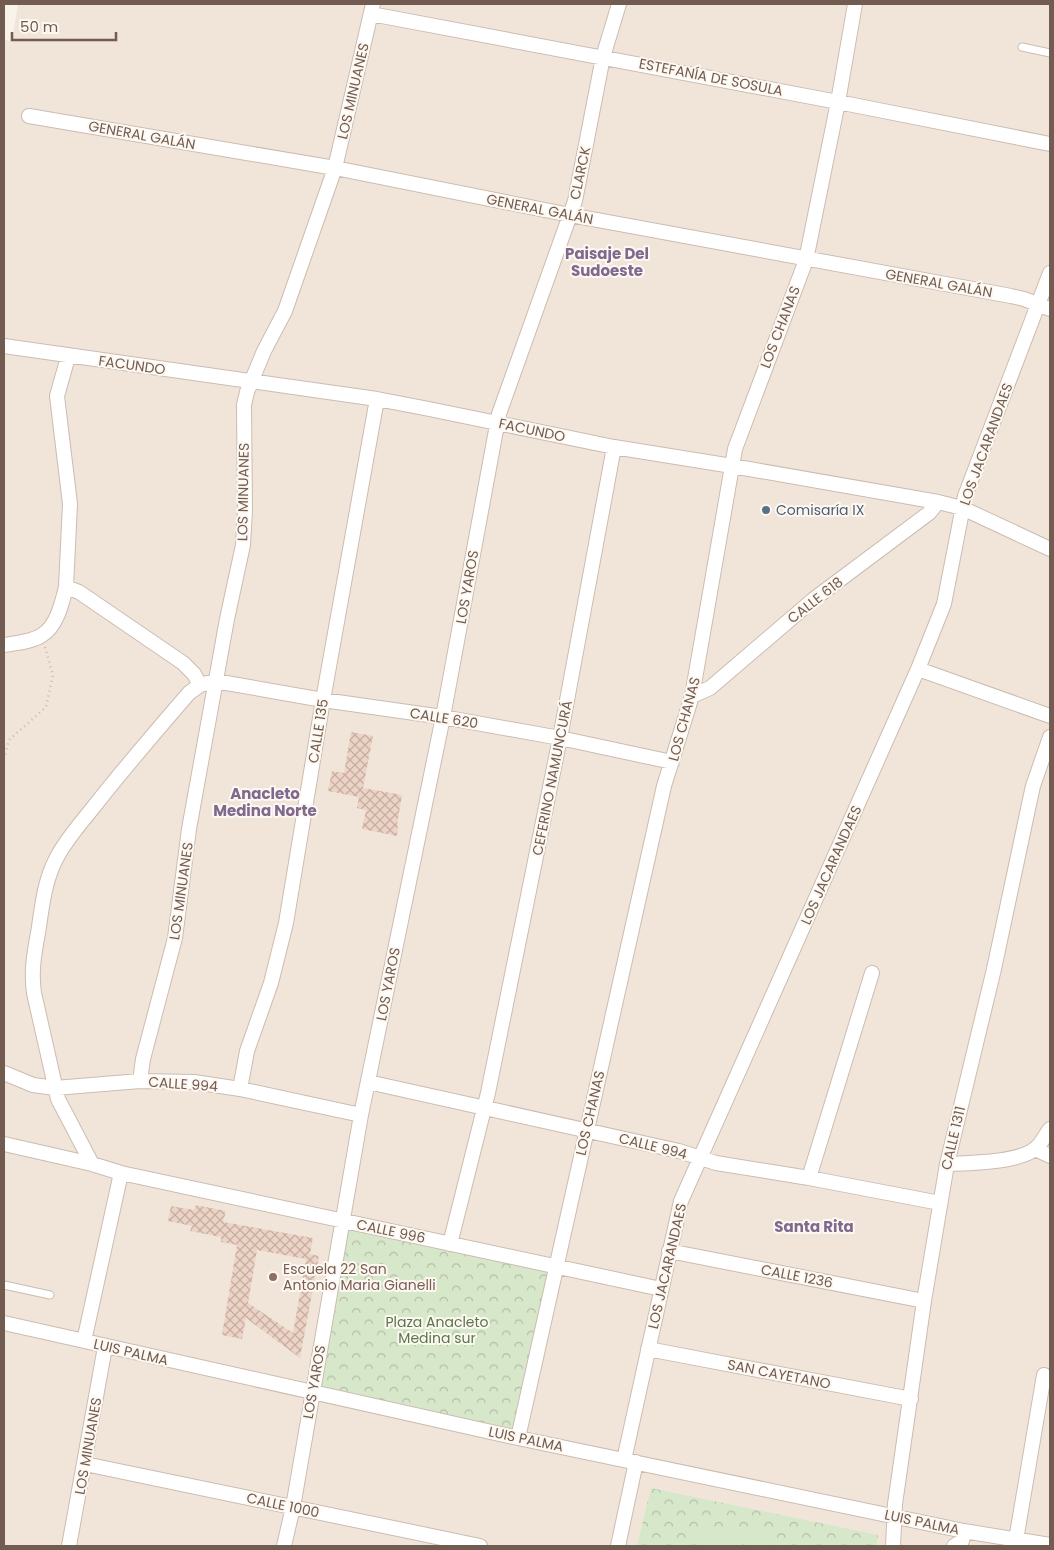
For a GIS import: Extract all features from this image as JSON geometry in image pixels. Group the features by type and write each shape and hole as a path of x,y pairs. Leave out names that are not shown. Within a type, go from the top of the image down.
{"street":[{"name":"CLARCK","path":"497,423 575,201 603,57 619,4"},
{"name":"LOS CHANAS","path":"518,1438 664,786 692,696 738,438 806,260 838,102 855,4"},
{"name":"ESTEFANÍA DE SOSULA","path":"372,9 603,57 1050,144"},
{"name":"LOS MINUANES","path":"140,1081 143,1059 175,938 189,829 215,681 245,530 244,405 269,339 285,311 334,168 372,9"},
{"name":"GENERAL GALÁN","path":"29,116 334,168 570,216 1011,296 1044,307"},
{"name":"LOS JACARANDAES","path":"618,1546 648,1349 681,1201 918,669 944,604 962,508 1044,307 1050,272"},
{"name":"FACUNDO","path":"4,346 68,357 377,399 614,447 938,502 962,508 1050,549"},
{"path":"4,645 42,635 54,620 66,587 70,504 57,396 68,357"},
{"name":"CALLE 135","path":"240,1089 247,1050 270,983 286,923 323,700 377,399"},
{"name":"LOS YAROS","path":"284,1546 361,1115 443,717 497,423"},
{"name":"CEFERINO NAMUNCURÁ","path":"450,1244 485,1107 560,738 614,447"},
{"name":"CALLE 618","path":"692,696 710,688 814,599 929,513 938,502"},
{"path":"66,587 79,592 183,663 194,674 200,686"},
{"path":"918,669 1049,713"},
{"path":"92,1164 54,1088 31,977 49,876 66,843 189,694 200,686 215,681"},
{"name":"CALLE 620","path":"215,681 323,700 443,717 560,738 672,762"},
{"name":"CALLE 1311","path":"893,1546 894,1516 924,1301 947,1164 994,969 1028,808 1050,737"},
{"path":"809,1178 872,973"},
{"name":"CALLE 994","path":"4,1074 33,1085 54,1088 140,1081 194,1082 240,1089 361,1115"},
{"name":"CALLE 994","path":"368,1082 680,1151 716,1163 809,1178 940,1204"},
{"path":"947,1164 1002,1160 1025,1154 1035,1149 1050,1129"},
{"name":"CALLE 996","path":"4,1144 92,1164 121,1173 661,1289"},
{"path":"1035,1149 1050,1156"},
{"path":"84,1341 121,1173"},
{"name":"CALLE 1236","path":"669,1252 924,1301"},
{"name":"LUIS PALMA","path":"4,1323 518,1438 964,1531 1050,1545"},
{"name":"LOS MINUANES","path":"69,1546 105,1346"},
{"name":"SAN CAYETANO","path":"648,1349 911,1399"},
{"path":"1025,1542 1044,1375"},
{"name":"CALLE 1000","path":"85,1464 480,1546"},
{"path":"954,1546 962,1542 964,1531"}],"lane":[{"path":"1022,47 1050,54"},
{"path":"4,1285 50,1295"}],"path":[{"path":"4,759 9,740 46,707 53,675 42,635"}],"shaded area":[{"path":"18,4 1050,4 1050,1546 4,1546 4,40 12,41"}],"green space":[{"name":"Plaza Anacleto Medina sur","path":"342,1221 556,1267 518,1438 313,1392"},
{"path":"651,1488 878,1535 877,1546 637,1546"},
{"path":"703,1528 738,1534 735,1546 699,1545"},
{"path":"747,1531 773,1536 771,1546 744,1546"}],"building":[{"path":"351,732 373,736 363,788 402,795 397,836 362,829 366,810 357,808 359,797 328,791 332,771 344,773"},
{"path":"196,1205 226,1211 223,1222 313,1238 310,1254 319,1256 300,1358 246,1318 242,1339 222,1335 237,1245 221,1242 221,1237 190,1231 192,1226 168,1221 171,1206 194,1210","holes":["257,1250 306,1259 293,1333 248,1303"]}],"place":[{"name":"Comisaría IX","path":"766,510"},
{"name":"Escuela 22 San Antonio Maria Gianelli","path":"273,1277"}],"district":[{"name":"Paisaje Del Sudoeste","path":"607,262"},
{"name":"Anacleto Medina Norte","path":"265,802"},
{"name":"Santa Rita","path":"814,1227"}]}
